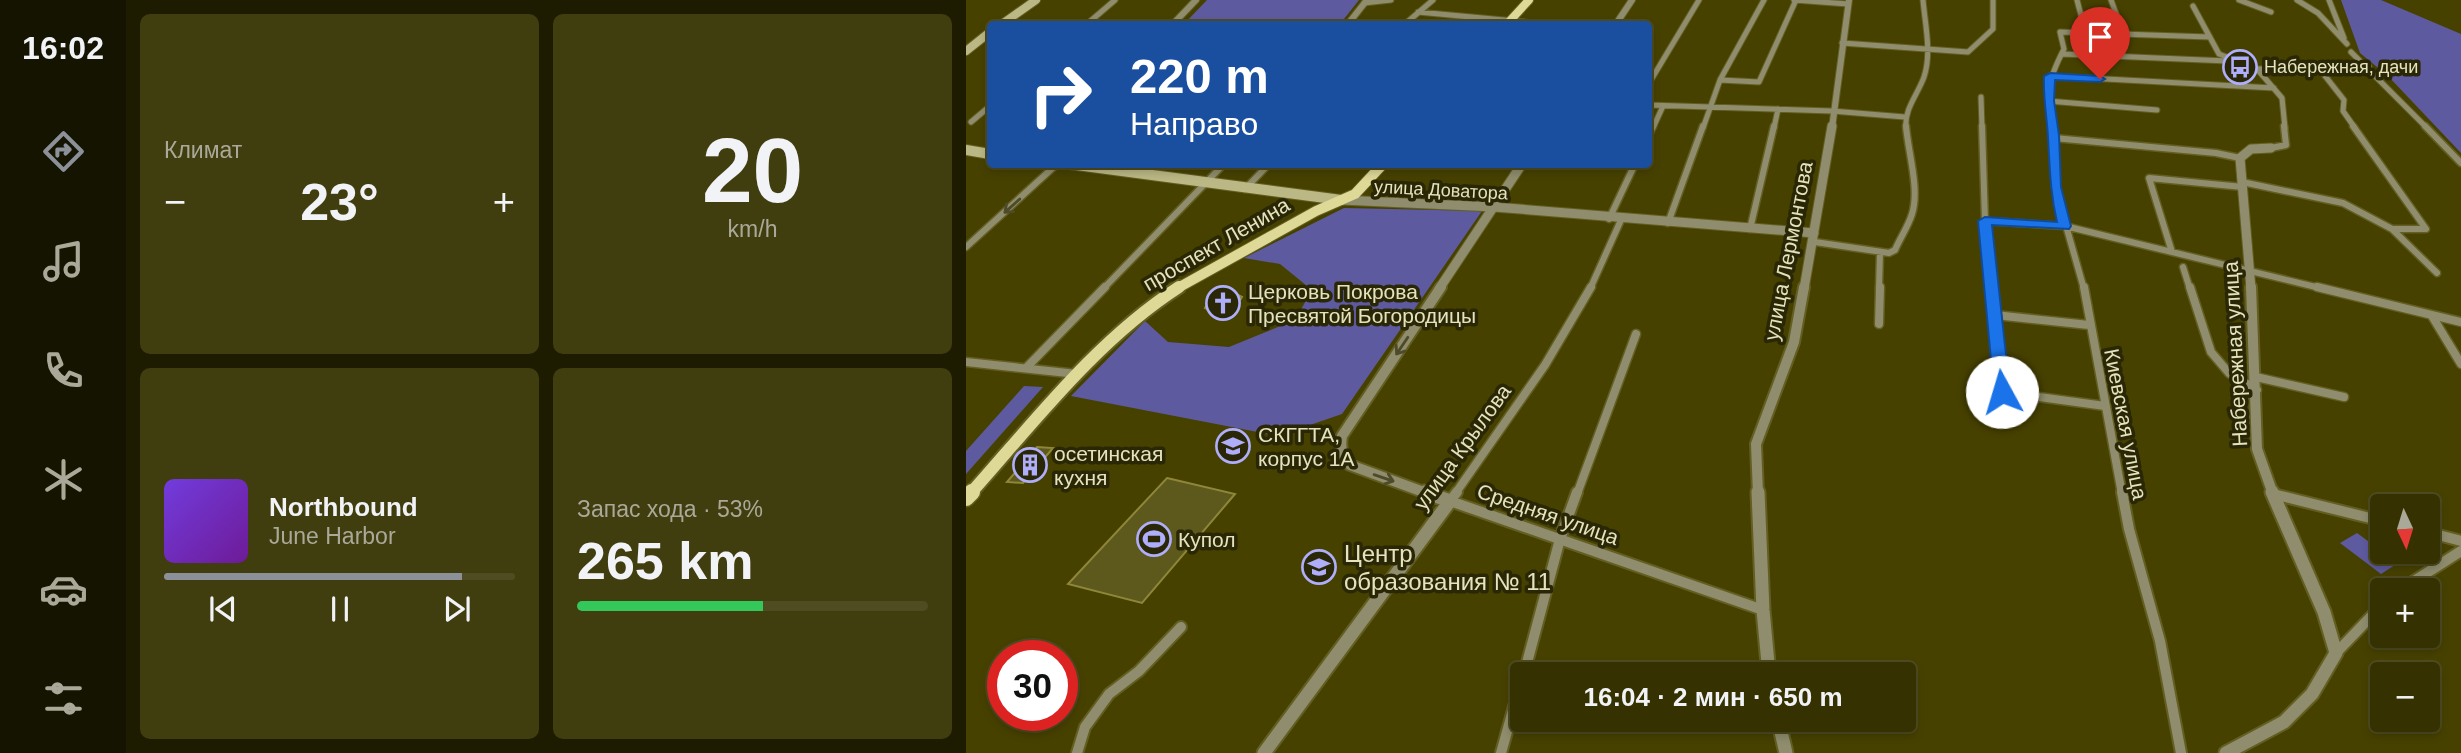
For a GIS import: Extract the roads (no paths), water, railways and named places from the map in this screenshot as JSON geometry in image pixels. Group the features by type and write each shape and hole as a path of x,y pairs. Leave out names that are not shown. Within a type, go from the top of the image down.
{"main road":[{"path":"1006,21 1035,0"},
{"path":"1510,21 1529,0"},
{"path":"966,51 987,35"},
{"path":"966,150 987,154"},
{"name":"улица Доватора","path":"1096,168 1341,200"},
{"name":"проспект Ленина","path":"966,498 1077,374 1125,327 1176,289 1233,255 1355,194 1379,168"}],"street":[{"path":"1090,21 1115,0"},
{"path":"1175,21 1196,0"},
{"path":"1350,21 1365,2 1391,0"},
{"path":"1408,21 1433,0"},
{"path":"1618,21 1632,0"},
{"path":"1652,78 1699,0"},
{"path":"1668,223 1720,80 1764,0"},
{"path":"1720,80 1759,82 1795,0 1848,2"},
{"path":"1814,238 1889,253 1895,250 1913,212 1913,164 1908,150 1905,117 1925,75 1928,49 1923,0"},
{"path":"1842,43 1968,52 1993,29 1993,0"},
{"path":"2077,0 2086,34"},
{"path":"2111,0 2124,35"},
{"path":"2239,0 2271,12"},
{"path":"2298,0 2315,9 2327,26 2347,44 2329,0"},
{"name":"улица Лермонтова","path":"1768,662 1756,444 1794,342 1828,162 1832,111 1848,2"},
{"path":"2193,6 2219,54 2257,69 2369,67"},
{"path":"1418,12 1500,21"},
{"name":"Киевская улица","path":"2181,753 2160,641 2129,529 2081,278 2055,187 2054,138 2048,101 2050,76 2064,49 2060,32 2210,37"},
{"path":"2351,52 2369,67 2461,163"},
{"path":"2062,54 2234,61"},
{"path":"2318,68 2344,100 2343,111 2426,229 2392,229"},
{"path":"2054,138 2216,153 2240,158 2251,149 2286,145 2282,98 2257,69"},
{"path":"2050,76 2274,88"},
{"path":"1981,97 1985,221 2002,392 2105,406"},
{"path":"2048,101 2157,110"},
{"path":"1652,105 1832,111 1905,117"},
{"path":"1652,129 1663,106"},
{"path":"971,122 987,109"},
{"path":"1749,229 1778,109"},
{"name":"Набережная улица","path":"2240,158 2250,270 2257,449 2273,494 2324,612 2336,653"},
{"path":"966,247 1054,168"},
{"path":"1137,174 1142,168"},
{"name":"проспект Ленина","path":"1026,368 1221,168"},
{"path":"1244,189 1265,168"},
{"path":"1494,207 1519,168"},
{"path":"1609,219 1633,168"},
{"path":"2172,252 2149,178 2243,185 2343,203 2392,229 2437,273"},
{"name":"улица Доватора","path":"1341,200 1494,207 1749,229 1814,238"},
{"name":"Средняя улица","path":"1494,207 1342,436 1342,456 1350,464 1763,610"},
{"name":"улица Крылова","path":"1264,753 1520,408 1608,253 1621,219"},
{"path":"1985,221 2065,226 2461,322"},
{"path":"1879,324 1880,252"},
{"path":"2183,267 2211,352 2228,373 2256,390"},
{"path":"1994,314 2089,325"},
{"path":"2432,316 2461,364"},
{"path":"1527,662 1560,539 1636,334"},
{"path":"966,362 1077,374"},
{"path":"2256,377 2344,397"},
{"path":"2273,494 2370,518"},
{"path":"2440,535 2461,541"},
{"path":"2419,578 2461,551"},
{"path":"2226,753 2284,722 2312,694 2336,653 2370,618"},
{"path":"1077,753 1085,727 1109,694 1139,671 1181,627"},
{"path":"1501,753 1510,722"},
{"path":"1781,732 1786,753"}],"place":[{"name":"Набережная, дачи","path":"2240,67"},
{"name":"Церковь Покрова Пресвятой Богородицы","path":"1223,303"},
{"name":"СКГГТА, корпус 1А","path":"1233,446"},
{"name":"осетинская кухня","path":"1030,465"},
{"name":"Купол","path":"1154,539"},
{"name":"Центр образования № 11","path":"1319,567"}]}
